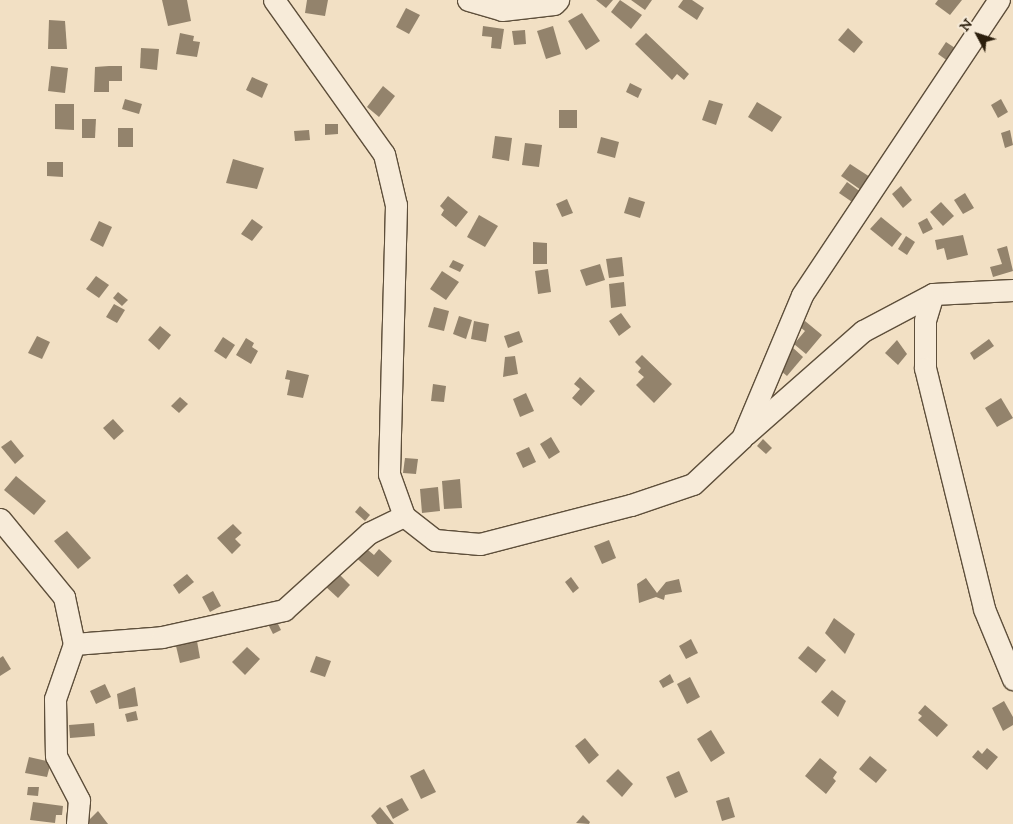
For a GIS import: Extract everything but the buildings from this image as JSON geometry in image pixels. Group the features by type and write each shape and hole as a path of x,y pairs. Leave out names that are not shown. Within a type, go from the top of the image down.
{"street":[{"path":"274,0 384,154 396,205 389,474 404,516 435,540 480,544 631,504 693,484 863,331 933,294 1013,290"},
{"path":"468,0 502,10 554,4 558,0"},
{"path":"742,438 802,295 999,0"},
{"path":"933,294 924,320 925,368 984,609 1013,679"},
{"path":"74,644 162,637 284,610 369,533 404,516"},
{"path":"0,519 64,597 74,644 55,699 56,756 79,800 76,824"}]}
